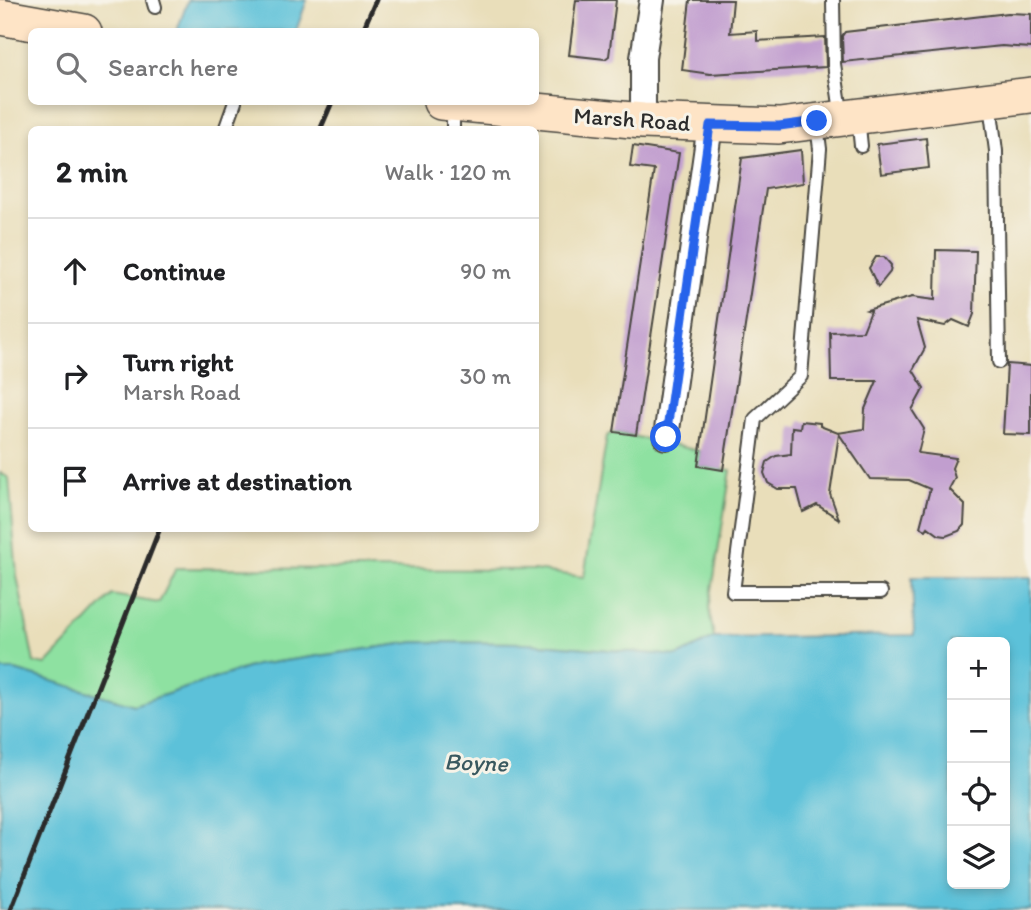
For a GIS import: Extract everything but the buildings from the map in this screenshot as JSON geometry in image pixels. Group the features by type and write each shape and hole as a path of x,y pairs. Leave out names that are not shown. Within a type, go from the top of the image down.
{"main road":[{"path":"13,15 68,28"},
{"name":"Marsh Road","path":"450,109 710,125 844,126 1031,95"}],"street":[{"path":"643,121 643,58 652,0"},
{"path":"666,437 710,125"}],"lane":[{"path":"833,0 834,64 844,126 820,149 802,376 755,419 733,592 881,592"},
{"path":"989,100 996,151 999,362"},
{"path":"226,126 234,105"}],"green space":[{"path":"614,432 700,451 699,466 731,470 709,609 714,638 678,656 528,643 415,642 256,665 134,705 15,670 0,670 0,473 9,478 17,576 34,663 46,665 112,595 159,603 176,568 534,570 584,577 607,436"}],"water":[{"path":"188,0 307,0 297,28 178,28"},
{"name":"Boyne","path":"912,577 1031,577 1031,910 0,910 0,670 15,670 134,705 256,665 415,642 528,643 678,656 714,638 914,635"}],"railway":[{"path":"364,28 376,0"},
{"path":"322,126 331,105"},
{"path":"11,910 158,532"}],"route":[{"path":"666,437 710,125 779,126 817,121"}]}
